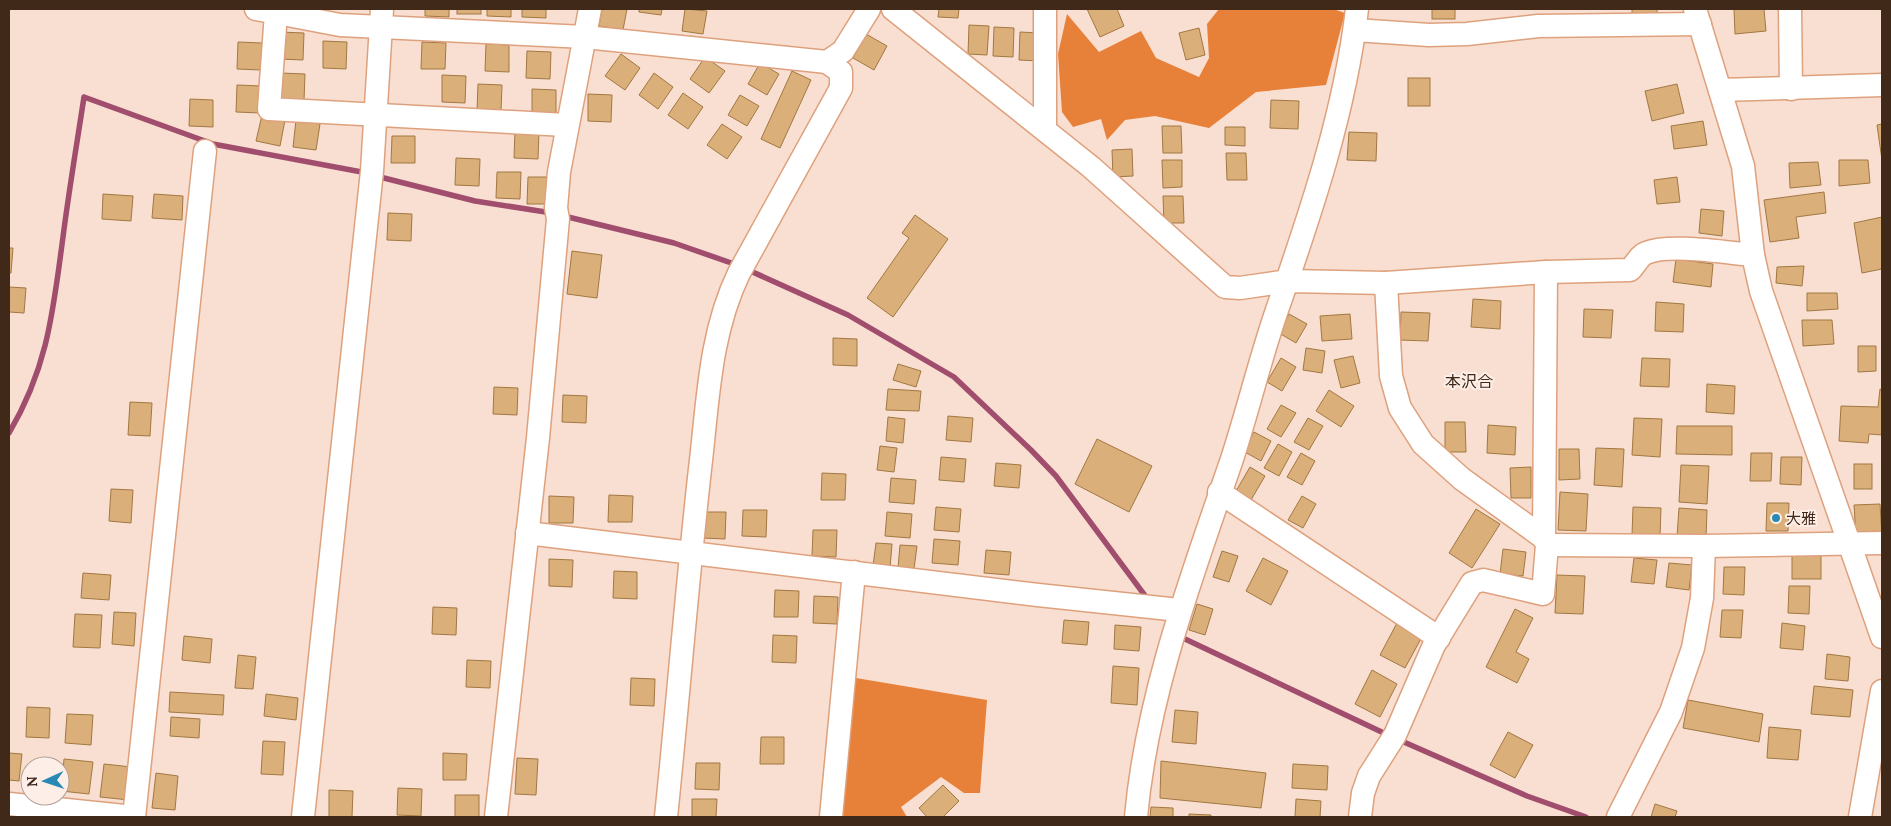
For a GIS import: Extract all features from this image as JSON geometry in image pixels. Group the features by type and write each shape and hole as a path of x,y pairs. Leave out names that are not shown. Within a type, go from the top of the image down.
{"street":[{"path":"496,817 527,533 566,126 590,9"},
{"path":"827,62 843,51 869,9"},
{"path":"893,9 1045,129 1225,287 1240,288 1289,281 1386,283 1546,272 1630,270 1645,253 1661,250 1704,250 1753,255"},
{"path":"1045,9 1045,129"},
{"path":"1790,9 1791,89"},
{"path":"566,126 269,109 266,11 340,25 381,18 827,62 841,72 841,88 728,296 714,342 690,554 666,817"},
{"path":"1136,817 1140,774 1179,610 1219,492 1232,460 1277,309 1289,281 1335,125 1356,20 1438,34 1697,16 1743,166 1753,255 1761,291 1882,636"},
{"path":"303,817 371,175 381,18"},
{"path":"1720,90 1882,85"},
{"path":"9,804 134,817 206,151"},
{"path":"1360,817 1363,793 1369,776 1392,739 1438,638 1472,583 1483,580 1543,594 1545,541 1546,272"},
{"path":"1386,283 1391,376 1400,408 1423,444 1462,479 1545,541 1704,546 1850,542 1882,543"},
{"path":"1219,492 1438,638"},
{"path":"527,533 690,554 1179,610"},
{"path":"1618,817 1628,792 1650,756 1671,712 1693,648 1702,598 1704,546"},
{"path":"831,817 854,572"},
{"path":"1860,817 1882,691"}],"shaded area":[{"path":"1219,9 1333,9 1345,13 1326,85 1256,92 1209,128 1155,116 1125,120 1107,140 1101,119 1073,127 1062,112 1058,54 1067,14 1099,52 1141,31 1156,58 1199,77 1209,58 1207,24"},
{"path":"856,678 987,700 980,793 964,793 941,777 901,807 907,817 842,817"}],"building":[{"path":"425,9 449,9 449,17 425,16"},
{"path":"457,9 481,9 481,14 457,14"},
{"path":"487,9 511,9 511,17 487,16"},
{"path":"522,9 546,9 546,18 522,17"},
{"path":"602,9 627,9 623,30 599,26"},
{"path":"639,9 662,9 661,15 639,12"},
{"path":"685,9 707,11 703,34 682,31"},
{"path":"939,9 959,9 958,18 938,17"},
{"path":"1087,9 1117,9 1124,26 1100,37"},
{"path":"1432,9 1455,9 1455,19 1432,19"},
{"path":"1632,9 1657,9 1657,19 1632,19"},
{"path":"1734,9 1764,9 1766,31 1735,34"},
{"path":"969,25 989,26 987,55 968,54"},
{"path":"994,27 1014,28 1013,57 993,56"},
{"path":"1199,28 1205,55 1186,60 1179,33"},
{"path":"280,32 304,33 303,60 279,59"},
{"path":"1020,32 1040,33 1039,61 1019,60"},
{"path":"866,34 887,46 874,70 853,58"},
{"path":"323,41 347,42 346,69 323,68"},
{"path":"238,42 262,43 261,70 237,69"},
{"path":"422,42 446,43 445,69 421,69"},
{"path":"486,44 509,45 509,72 485,71"},
{"path":"527,51 551,52 550,79 526,78"},
{"path":"621,54 640,68 625,90 605,76"},
{"path":"705,57 725,71 709,93 690,79"},
{"path":"760,63 779,74 767,95 748,84"},
{"path":"792,71 811,80 780,148 761,139"},
{"path":"281,73 305,74 304,101 281,100"},
{"path":"654,73 673,87 658,109 639,95"},
{"path":"442,75 466,76 465,103 442,102"},
{"path":"1408,78 1430,78 1430,106 1408,106"},
{"path":"478,84 502,85 501,111 477,111"},
{"path":"1677,84 1684,113 1652,121 1645,91"},
{"path":"237,85 261,86 260,113 236,112"},
{"path":"532,89 556,90 556,116 532,116"},
{"path":"683,93 703,107 688,129 668,115"},
{"path":"588,94 612,95 611,122 588,121"},
{"path":"740,95 759,106 747,126 728,115"},
{"path":"190,99 213,100 213,127 189,126"},
{"path":"1271,100 1299,101 1298,129 1270,128"},
{"path":"262,115 285,120 280,146 256,141"},
{"path":"296,120 320,124 316,150 293,147"},
{"path":"1703,121 1707,145 1674,149 1671,126"},
{"path":"722,124 742,137 727,159 707,145"},
{"path":"1882,124 1882,160 1877,125"},
{"path":"1162,126 1181,126 1182,153 1163,153"},
{"path":"1225,127 1245,127 1245,146 1225,145"},
{"path":"515,131 539,132 538,159 514,158"},
{"path":"1349,132 1377,133 1376,161 1347,160"},
{"path":"392,136 415,136 415,163 391,163"},
{"path":"1132,149 1133,176 1113,177 1112,150"},
{"path":"1226,153 1246,153 1247,180 1227,180"},
{"path":"456,158 480,159 479,186 455,185"},
{"path":"1162,160 1182,160 1182,187 1163,188"},
{"path":"1839,160 1868,160 1870,183 1839,186"},
{"path":"1818,162 1821,185 1790,188 1789,163"},
{"path":"497,172 521,172 520,199 496,198"},
{"path":"528,177 552,177 551,204 527,204"},
{"path":"1677,177 1680,202 1657,204 1654,180"},
{"path":"1824,192 1826,213 1796,217 1799,238 1770,242 1764,200"},
{"path":"103,194 133,196 131,221 102,219"},
{"path":"154,194 183,196 182,220 152,218"},
{"path":"1163,196 1183,196 1184,223 1164,223"},
{"path":"1701,209 1724,211 1722,236 1699,233"},
{"path":"388,213 412,214 411,241 387,240"},
{"path":"915,215 948,239 893,317 867,298 909,238 902,233"},
{"path":"1882,217 1882,269 1862,273 1854,223"},
{"path":"9,248 13,248 11,273 9,273"},
{"path":"572,251 602,255 597,298 567,294"},
{"path":"1676,259 1713,264 1711,287 1673,282"},
{"path":"1804,266 1802,286 1776,283 1777,267"},
{"path":"9,287 26,288 24,313 9,312"},
{"path":"1807,293 1837,293 1838,309 1807,311"},
{"path":"1473,299 1501,301 1500,329 1471,327"},
{"path":"1656,302 1684,304 1683,332 1655,331"},
{"path":"1584,309 1613,310 1611,338 1583,337"},
{"path":"1401,312 1430,313 1428,341 1400,340"},
{"path":"1289,314 1307,324 1296,343 1279,333"},
{"path":"1350,314 1352,339 1322,341 1320,316"},
{"path":"1802,320 1832,320 1834,344 1803,346"},
{"path":"833,338 857,339 857,366 833,365"},
{"path":"1858,346 1876,346 1876,371 1858,372"},
{"path":"1306,348 1325,351 1322,373 1303,370"},
{"path":"1353,356 1360,383 1341,388 1334,360"},
{"path":"1281,358 1296,367 1282,391 1267,382"},
{"path":"1642,358 1670,359 1669,387 1640,386"},
{"path":"898,364 921,371 916,387 893,380"},
{"path":"1707,384 1735,386 1734,414 1706,412"},
{"path":"494,387 518,388 517,415 493,414"},
{"path":"888,389 921,391 919,411 886,410"},
{"path":"1880,389 1882,390 1882,435 1869,434 1868,443 1839,441 1841,406 1878,407"},
{"path":"1329,390 1354,406 1341,427 1316,411"},
{"path":"563,395 587,396 586,423 562,422"},
{"path":"130,402 152,403 150,436 128,435"},
{"path":"1281,405 1296,413 1281,437 1267,429"},
{"path":"948,416 973,418 971,442 946,440"},
{"path":"888,417 905,419 903,443 886,441"},
{"path":"1308,418 1323,426 1309,450 1294,442"},
{"path":"1634,418 1662,419 1660,457 1632,455"},
{"path":"1445,422 1465,422 1466,452 1445,452"},
{"path":"1488,425 1516,427 1515,455 1487,453"},
{"path":"1677,426 1732,426 1732,455 1676,454"},
{"path":"1254,432 1271,441 1261,461 1243,451"},
{"path":"1097,439 1152,466 1129,512 1075,484"},
{"path":"1278,444 1292,452 1279,476 1264,468"},
{"path":"880,446 897,448 894,472 877,470"},
{"path":"1596,448 1624,449 1622,487 1594,485"},
{"path":"1559,449 1579,449 1580,479 1559,480"},
{"path":"1301,453 1315,461 1302,485 1287,477"},
{"path":"1751,453 1772,453 1771,481 1750,481"},
{"path":"941,457 966,459 964,482 939,480"},
{"path":"1781,457 1802,457 1801,485 1780,484"},
{"path":"996,463 1021,465 1019,488 994,486"},
{"path":"1854,464 1872,464 1872,489 1854,489"},
{"path":"1681,465 1709,466 1707,504 1679,502"},
{"path":"1250,467 1265,476 1251,500 1236,491"},
{"path":"1531,467 1531,498 1511,498 1510,468"},
{"path":"822,473 846,474 845,500 821,500"},
{"path":"891,478 916,480 914,504 889,502"},
{"path":"111,489 133,490 131,523 109,521"},
{"path":"1560,492 1588,494 1586,531 1558,530"},
{"path":"609,495 633,496 632,522 608,522"},
{"path":"549,496 574,497 573,523 549,523"},
{"path":"1302,496 1316,504 1303,528 1288,520"},
{"path":"1767,503 1789,503 1788,531 1766,531"},
{"path":"1880,504 1882,535 1856,536 1854,505"},
{"path":"936,507 961,509 959,532 934,530"},
{"path":"1633,507 1661,508 1660,536 1632,535"},
{"path":"1679,508 1707,510 1706,538 1677,536"},
{"path":"1476,509 1500,524 1472,568 1449,553"},
{"path":"743,510 767,510 766,537 742,536"},
{"path":"702,512 726,512 725,539 702,538"},
{"path":"887,512 912,514 910,538 885,536"},
{"path":"813,530 837,530 836,557 812,556"},
{"path":"934,539 960,541 958,565 932,563"},
{"path":"876,543 892,544 890,568 873,566"},
{"path":"900,545 917,546 914,569 898,568"},
{"path":"1503,549 1526,552 1523,576 1500,574"},
{"path":"986,550 1011,552 1009,575 984,573"},
{"path":"1222,551 1238,556 1229,582 1213,577"},
{"path":"1792,554 1821,554 1821,579 1792,579"},
{"path":"1263,558 1288,571 1271,605 1246,591"},
{"path":"1634,558 1657,560 1654,584 1631,582"},
{"path":"549,559 573,560 572,587 549,586"},
{"path":"1669,563 1692,565 1689,590 1666,587"},
{"path":"1724,567 1745,567 1744,595 1723,594"},
{"path":"614,571 637,572 637,599 613,598"},
{"path":"83,573 111,575 109,600 81,598"},
{"path":"1557,575 1585,576 1583,614 1555,613"},
{"path":"1789,586 1810,586 1809,614 1788,613"},
{"path":"775,590 799,591 798,617 774,617"},
{"path":"814,596 838,597 837,624 813,623"},
{"path":"1197,604 1213,609 1205,635 1189,630"},
{"path":"433,607 457,608 456,635 432,634"},
{"path":"1515,609 1533,618 1516,652 1529,659 1517,683 1486,667"},
{"path":"1722,610 1743,610 1741,638 1720,637"},
{"path":"114,612 136,613 134,646 112,644"},
{"path":"75,614 102,615 100,648 73,647"},
{"path":"1064,620 1089,622 1087,645 1062,643"},
{"path":"1398,621 1423,635 1405,668 1380,655"},
{"path":"1782,623 1805,626 1803,650 1780,648"},
{"path":"1115,625 1141,627 1139,651 1114,649"},
{"path":"773,635 797,636 796,663 772,662"},
{"path":"184,636 212,639 210,663 182,660"},
{"path":"1827,654 1850,657 1848,681 1825,679"},
{"path":"238,655 256,657 253,689 235,688"},
{"path":"467,660 491,661 490,688 466,687"},
{"path":"1113,666 1139,668 1137,705 1111,703"},
{"path":"1372,670 1397,684 1380,717 1355,704"},
{"path":"631,678 655,679 654,706 630,705"},
{"path":"1814,686 1853,690 1850,717 1811,714"},
{"path":"170,692 224,695 223,715 169,712"},
{"path":"266,694 298,698 296,720 264,716"},
{"path":"1688,700 1763,714 1759,742 1683,728"},
{"path":"27,707 50,708 49,738 26,737"},
{"path":"1175,710 1198,712 1196,744 1172,742"},
{"path":"67,714 93,715 91,745 65,743"},
{"path":"171,717 200,719 199,738 170,736"},
{"path":"1769,727 1801,730 1798,760 1767,758"},
{"path":"1508,732 1533,745 1515,778 1490,765"},
{"path":"761,737 784,737 784,764 760,764"},
{"path":"263,741 285,742 283,775 261,774"},
{"path":"9,753 22,754 20,756 19,781 9,780"},
{"path":"443,753 467,754 466,780 443,780"},
{"path":"517,758 538,759 536,795 515,794"},
{"path":"70,760 93,762 89,794 70,792"},
{"path":"1161,761 1266,773 1261,808 1160,798"},
{"path":"696,763 720,763 719,790 695,789"},
{"path":"104,764 132,767 129,800 100,797"},
{"path":"1293,764 1328,766 1327,790 1292,788"},
{"path":"156,773 178,776 175,810 152,808"},
{"path":"943,785 959,801 943,817 927,817 919,808"},
{"path":"398,788 422,789 421,816 397,815"},
{"path":"329,790 353,791 352,817 329,817"},
{"path":"455,795 479,795 479,817 455,817"},
{"path":"692,799 717,799 716,817 692,817"},
{"path":"1296,799 1321,801 1320,817 1295,817"},
{"path":"1655,804 1677,811 1675,817 1651,817"},
{"path":"1151,807 1173,808 1173,817 1150,817"},
{"path":"1189,814 1211,815 1211,817 1189,817"}],"waterway":[{"path":"9,433 32,385 47,338 56,290 84,97 213,144 367,173"},
{"path":"376,176 475,201 552,213"},
{"path":"564,216 674,243 737,265"},
{"path":"746,269 848,315 954,377 1056,476 1146,597"},
{"path":"1185,639 1388,735"},
{"path":"1397,739 1527,796 1586,817"}],"place":[{"name":"大雅","path":"1776,518"}],"district":[{"name":"本沢合","path":"1469,381"}]}
